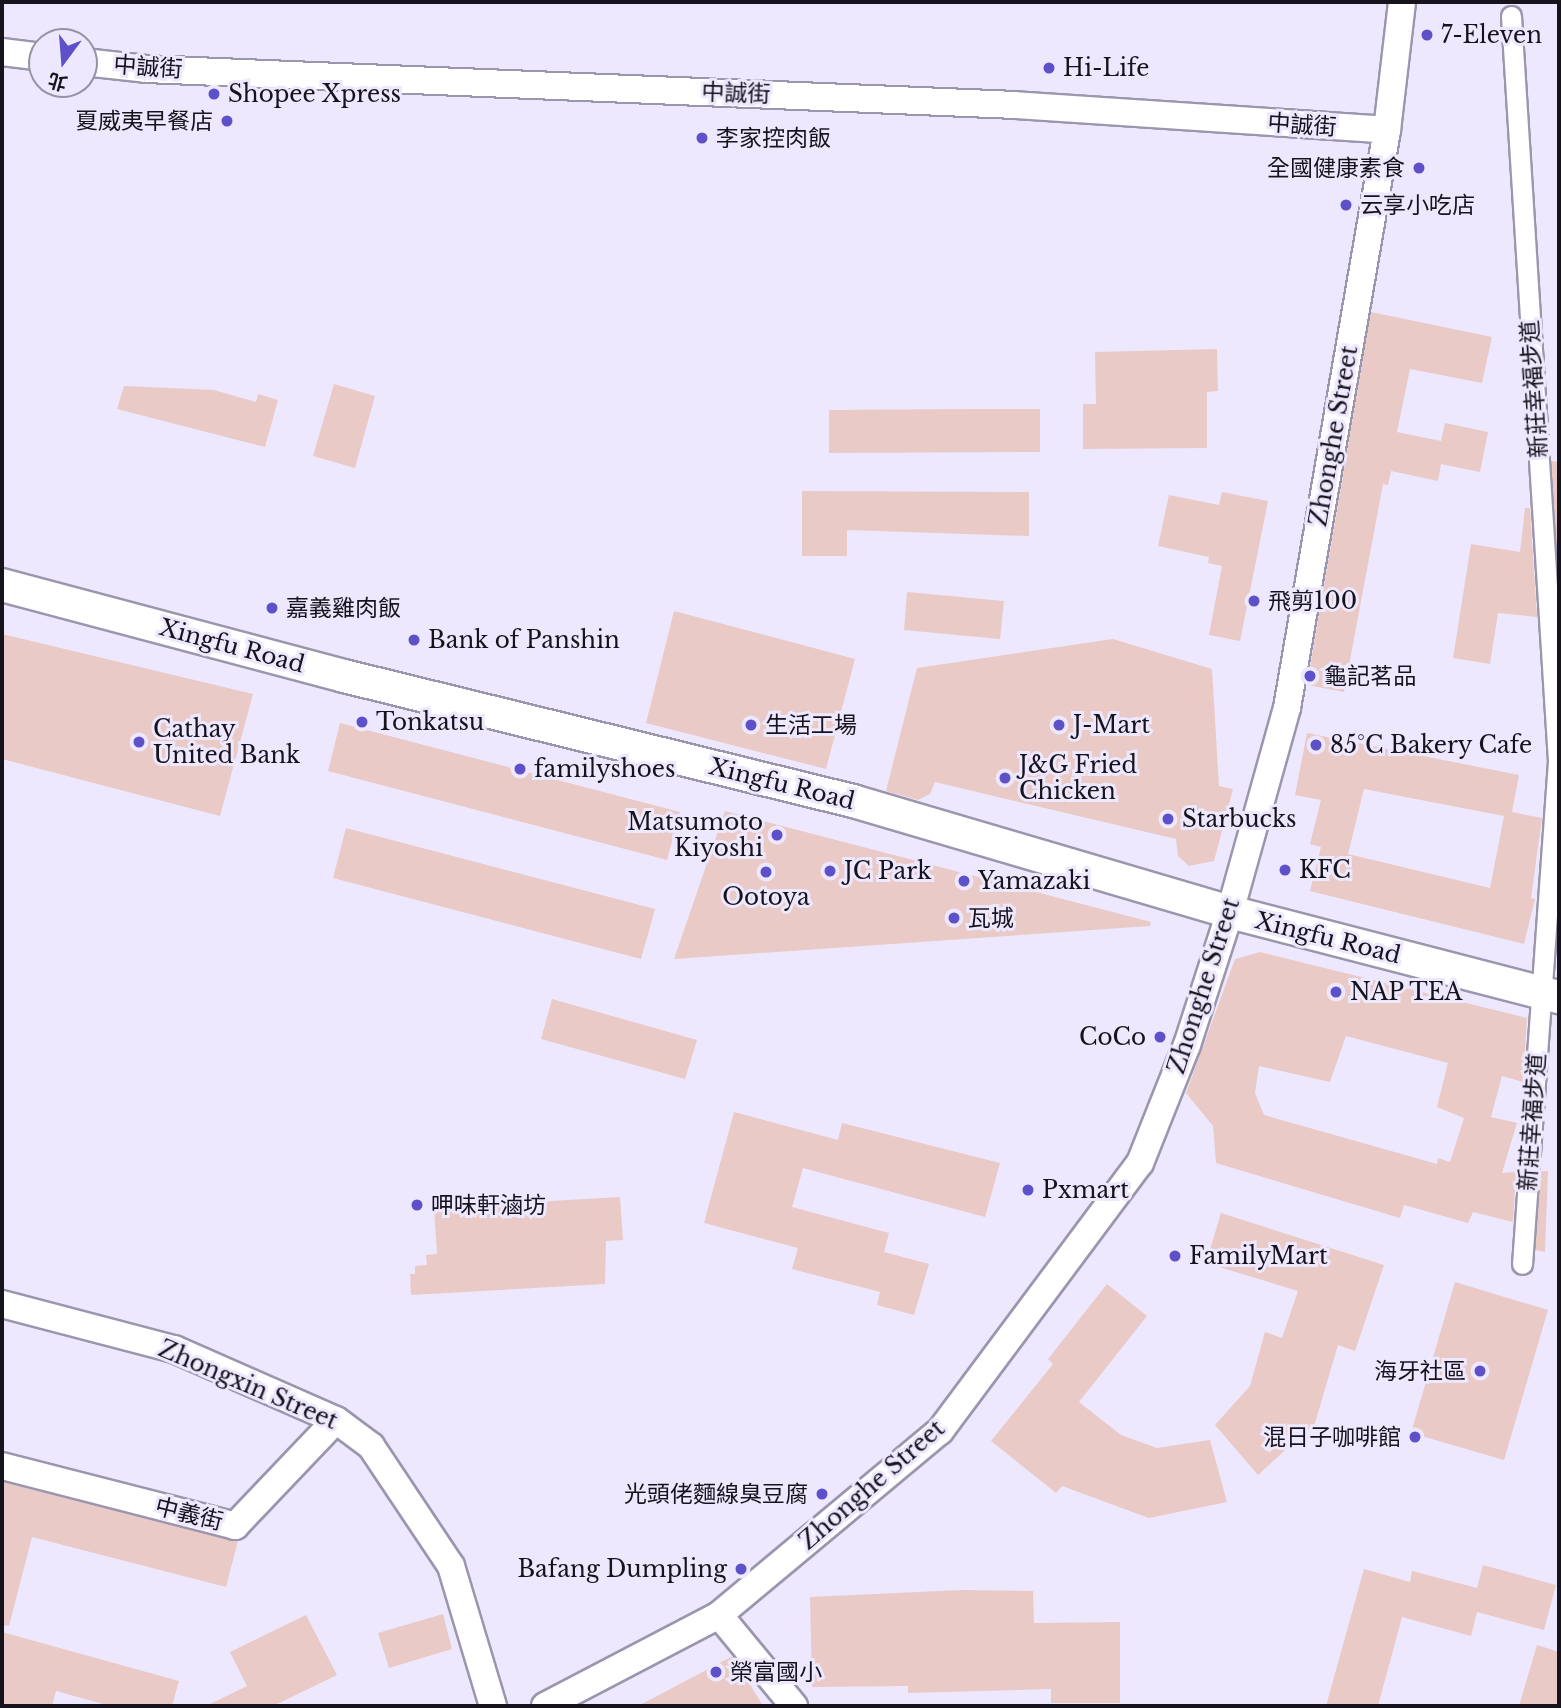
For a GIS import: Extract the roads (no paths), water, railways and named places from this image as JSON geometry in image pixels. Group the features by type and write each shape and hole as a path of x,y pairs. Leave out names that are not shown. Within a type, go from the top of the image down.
{"street":[{"name":"Zhonghe Street","path":"545,1706 719,1615 940,1431 1140,1163 1187,1045 1230,912 1287,708 1387,130 1402,2"},
{"name":"新莊幸福步道","path":"1511,16 1558,761 1551,995 1521,1264"},
{"path":"2,52 28,55"},
{"name":"中誠街","path":"98,64 146,69 1014,105 1387,130"},
{"name":"Xingfu Road","path":"2,585 344,676 853,801 1230,912 1551,995"},
{"name":"Zhongxin Street","path":"2,1304 174,1349 336,1420 371,1446 451,1566 493,1706"},
{"name":"中義街","path":"2,1466 235,1526 336,1420"},
{"path":"719,1615 794,1706"}],"place":[{"name":"7-Eleven","path":"1427,35"},
{"name":"Hi-Life","path":"1049,68"},
{"name":"Shopee Xpress","path":"214,94"},
{"name":"夏威夷早餐店","path":"227,121"},
{"name":"李家控肉飯","path":"702,138"},
{"name":"全國健康素食","path":"1419,168"},
{"name":"云享小吃店","path":"1346,205"},
{"name":"飛剪100","path":"1254,601"},
{"name":"嘉義雞肉飯","path":"272,608"},
{"name":"Bank of Panshin","path":"414,640"},
{"name":"龜記茗品","path":"1310,676"},
{"name":"Tonkatsu","path":"362,722"},
{"name":"生活工場","path":"751,725"},
{"name":"J-Mart","path":"1059,725"},
{"name":"Cathay United Bank","path":"139,742"},
{"name":"85°C Bakery Cafe","path":"1316,745"},
{"name":"familyshoes","path":"520,769"},
{"name":"J&G Fried Chicken","path":"1005,778"},
{"name":"Starbucks","path":"1168,819"},
{"name":"Matsumoto Kiyoshi","path":"777,835"},
{"name":"KFC","path":"1285,870"},
{"name":"JC Park","path":"830,871"},
{"name":"Ootoya","path":"766,872"},
{"name":"Yamazaki","path":"964,881"},
{"name":"瓦城","path":"954,918"},
{"name":"NAP TEA","path":"1336,992"},
{"name":"CoCo","path":"1160,1037"},
{"name":"Pxmart","path":"1028,1190"},
{"name":"呷味軒滷坊","path":"417,1205"},
{"name":"FamilyMart","path":"1175,1256"},
{"name":"海牙社區","path":"1480,1371"},
{"name":"混日子咖啡館","path":"1415,1437"},
{"name":"光頭佬麵線臭豆腐","path":"822,1494"},
{"name":"Bafang Dumpling","path":"741,1569"},
{"name":"榮富國小","path":"716,1672"}]}
